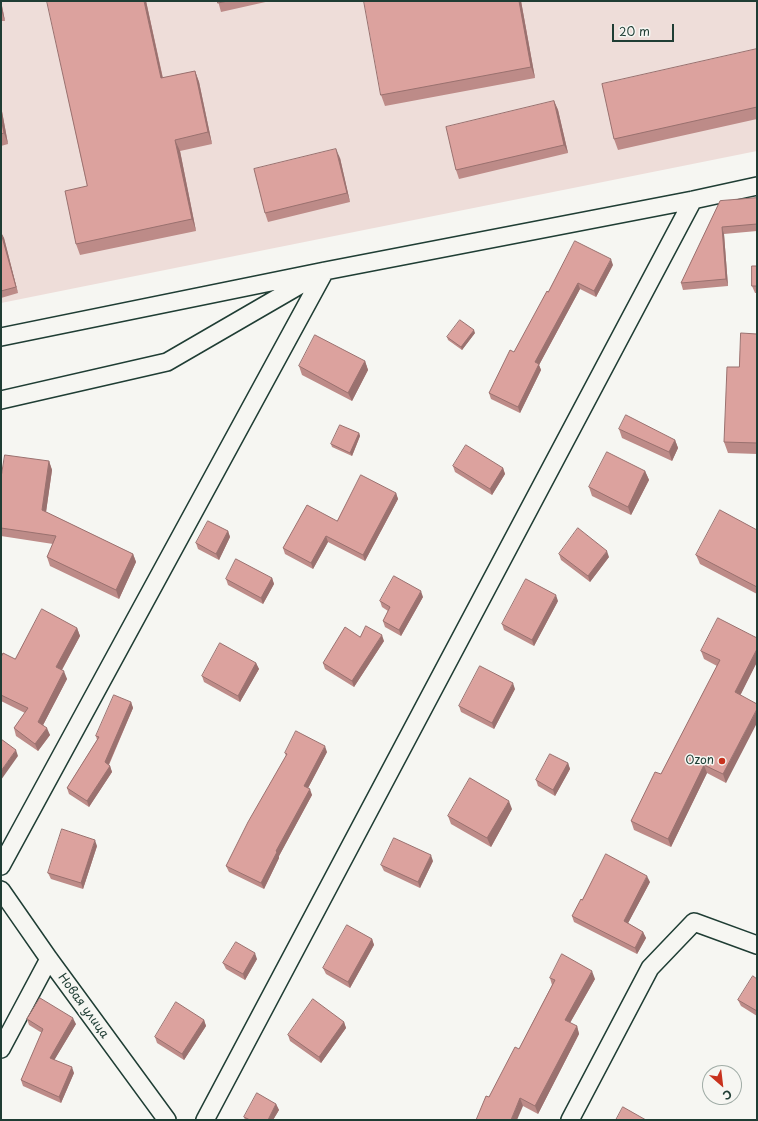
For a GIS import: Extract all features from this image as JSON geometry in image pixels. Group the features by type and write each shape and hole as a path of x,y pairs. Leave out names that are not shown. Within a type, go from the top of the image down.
{"street":[{"path":"1,337 325,271 757,186"},
{"path":"205,1120 692,200"},
{"path":"1,400 167,362 325,271"},
{"path":"1,866 325,271"},
{"name":"Новая улица","path":"1,890 49,959 167,1120"},
{"path":"570,1120 650,968 694,922 757,945"},
{"path":"1,1049 49,959"}],"shaded area":[{"path":"1,1 757,1 757,151 1,303"}],"building":[{"path":"47,1 144,1 161,78 195,71 208,132 175,140 192,219 76,244 65,191 87,186"},
{"path":"364,1 519,1 531,67 381,95"},
{"path":"757,49 757,107 614,139 602,84"},
{"path":"554,101 564,145 456,170 446,127"},
{"path":"1,118 4,133 1,134"},
{"path":"336,149 347,193 265,213 254,169"},
{"path":"757,198 757,224 722,227 726,279 681,283 720,201"},
{"path":"1,233 16,287 1,291"},
{"path":"575,241 611,259 594,291 578,283 535,362 539,364 518,407 489,393 510,350 514,352"},
{"path":"752,266 757,266 757,286 752,286"},
{"path":"460,320 474,330 461,347 447,337"},
{"path":"741,333 757,334 757,443 724,442 727,367 739,367"},
{"path":"315,335 365,361 348,393 299,366"},
{"path":"626,415 675,440 669,452 619,429"},
{"path":"340,425 359,433 350,453 331,444"},
{"path":"466,445 503,468 490,489 453,466"},
{"path":"607,452 645,471 628,507 589,487"},
{"path":"5,455 49,461 42,510 133,554 116,590 47,557 56,536 1,528 1,478"},
{"path":"361,475 396,493 363,555 326,536 311,563 283,548 307,505 337,521"},
{"path":"720,510 757,530 757,587 696,555"},
{"path":"208,521 228,531 216,554 196,543"},
{"path":"578,528 607,551 588,576 559,554"},
{"path":"236,559 272,578 261,598 226,579"},
{"path":"394,576 421,591 399,630 383,621 390,607 380,601"},
{"path":"526,579 556,595 532,640 502,624"},
{"path":"42,609 77,628 56,667 64,671 38,722 47,728 35,744 14,728 28,708 1,695 1,657 3,653 15,659"},
{"path":"718,618 757,638 757,649 735,692 757,704 757,709 723,774 704,765 668,839 631,821 655,772 661,774 720,660 701,651"},
{"path":"366,626 382,635 352,681 323,663 345,627 360,637"},
{"path":"220,643 256,663 238,696 202,676"},
{"path":"480,666 513,683 492,723 459,706"},
{"path":"114,695 131,702 105,762 110,766 87,801 67,788 99,737 96,736"},
{"path":"296,731 325,746 304,786 310,789 276,851 277,852 261,883 226,866 248,822 287,754 285,753"},
{"path":"1,739 16,750 1,771"},
{"path":"550,754 568,763 553,790 536,780"},
{"path":"470,778 509,801 487,838 448,816"},
{"path":"62,829 95,840 81,883 48,873"},
{"path":"394,838 431,855 418,882 381,865"},
{"path":"606,854 647,876 624,921 643,932 635,948 572,916"},
{"path":"347,925 372,939 348,982 323,968"},
{"path":"236,942 255,953 243,974 223,963"},
{"path":"562,954 592,971 565,1020 577,1026 535,1106 520,1098 511,1120 476,1120 486,1096 489,1097 515,1047 519,1049 555,980 550,978"},
{"path":"753,976 757,979 757,1011 738,1000"},
{"path":"40,998 73,1018 50,1058 72,1067 59,1097 21,1080 43,1029 27,1019"},
{"path":"313,999 344,1022 319,1057 288,1035"},
{"path":"176,1002 204,1020 182,1054 155,1037"},
{"path":"257,1093 276,1104 268,1120 250,1120 244,1117"},
{"path":"623,1107 646,1120 616,1120"}],"place":[{"name":"Ozon","path":"722,761"}]}
